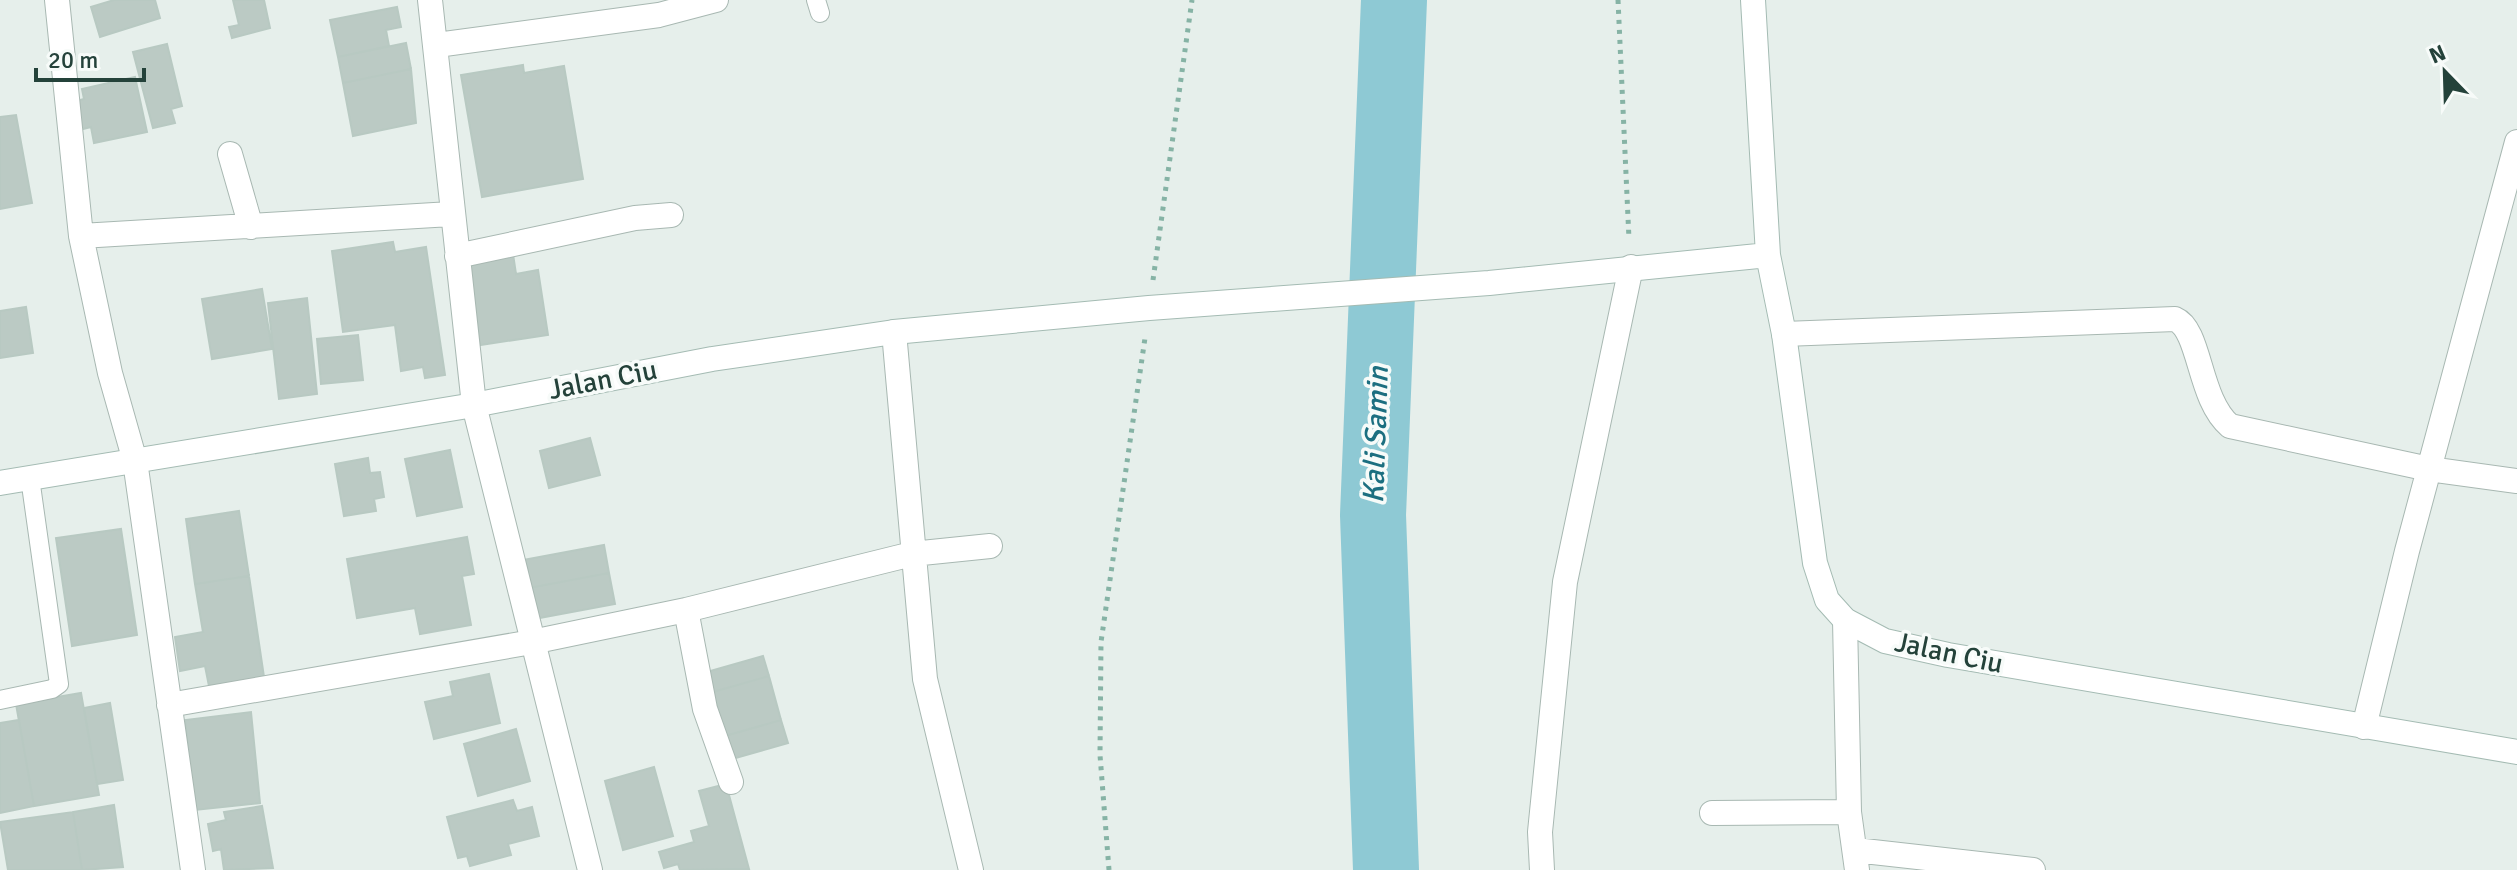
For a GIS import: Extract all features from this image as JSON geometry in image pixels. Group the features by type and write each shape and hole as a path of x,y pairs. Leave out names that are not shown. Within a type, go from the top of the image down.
{"street":[{"path":"57,0 81,236 110,373 135,461 193,870"},
{"path":"430,0 474,405 590,870"},
{"path":"437,45 716,0"},
{"name":"Jalan Ciu","path":"1753,0 1768,255 1784,334 1815,563 1827,600 1845,620 1885,641 1948,655 2517,752"},
{"path":"2364,727 2517,142"},
{"path":"230,154 251,227"},
{"path":"81,236 451,214"},
{"path":"457,256 635,218 671,215"},
{"path":"1542,870 1540,832 1565,582 1631,267 1768,255"},
{"name":"Jalan Ciu","path":"0,483 474,405 712,359 894,332 1149,308 1489,283 1631,267"},
{"path":"1784,334 2175,319 2189,329 2207,394 2214,409 2230,426 2429,469 2517,481"},
{"path":"894,332 912,554 931,709 971,870"},
{"path":"169,705 532,642 686,610 912,554 990,546"},
{"path":"686,610 705,709 731,782"},
{"path":"1845,620 1849,812 1856,860 2033,870"},
{"path":"1712,813 1849,812"}],"lane":[{"path":"0,700 52,689 59,684 30,478"}],"path":[{"path":"1109,870 1100,755 1101,642 1192,0"},
{"path":"1618,0 1631,267"}],"building":[{"path":"114,0 155,0 160,18 100,37 91,7"},
{"path":"233,0 264,0 270,28 232,38 229,27 239,25"},
{"path":"397,7 401,27 386,30 389,46 338,57 330,20"},
{"path":"406,43 411,69 343,83 338,57"},
{"path":"167,44 182,106 171,109 175,123 153,128 133,52"},
{"path":"523,65 524,73 564,66 583,179 482,197 461,75"},
{"path":"411,69 416,123 353,136 343,83"},
{"path":"135,77 147,132 94,143 91,127 75,131 69,103 84,99 82,89"},
{"path":"16,115 32,203 0,209 0,117"},
{"path":"393,242 395,252 426,247 445,375 425,378 423,367 401,371 395,325 343,332 332,251"},
{"path":"513,254 516,274 538,270 548,335 480,345 467,261"},
{"path":"262,289 272,349 212,359 202,299"},
{"path":"307,298 317,394 279,399 268,303"},
{"path":"26,307 33,353 0,358 0,311"},
{"path":"358,335 363,380 321,384 317,339"},
{"path":"590,438 600,475 549,488 540,451"},
{"path":"450,450 462,507 417,516 405,459"},
{"path":"368,458 370,473 380,472 384,497 374,499 376,511 344,516 335,464"},
{"path":"239,511 249,576 195,584 186,519"},
{"path":"121,529 137,635 72,646 56,538"},
{"path":"467,537 474,574 462,576 471,625 420,634 415,608 357,618 347,559"},
{"path":"604,545 609,573 529,588 523,560"},
{"path":"609,573 615,604 534,619 529,588"},
{"path":"249,576 264,677 209,686 205,666 180,671 175,637 203,632 195,584"},
{"path":"763,656 769,676 713,692 707,672"},
{"path":"489,674 500,723 434,739 425,702 453,696 450,682"},
{"path":"769,676 781,720 725,736 713,692"},
{"path":"81,693 99,795 34,806 16,704"},
{"path":"110,703 123,780 97,784 84,708"},
{"path":"251,712 260,803 195,810 185,720"},
{"path":"19,720 34,806 0,813 0,723"},
{"path":"781,720 788,743 732,759 725,736"},
{"path":"516,729 530,781 478,796 464,744"},
{"path":"654,767 673,836 623,850 605,781"},
{"path":"726,784 749,869 680,870 678,864 664,868 659,852 694,842 691,831 709,826 699,791"},
{"path":"513,800 517,811 532,807 539,836 508,844 511,855 470,866 467,856 458,858 447,817"},
{"path":"114,805 123,867 82,870 73,812"},
{"path":"262,806 273,868 224,870 221,849 213,851 208,824 226,820 224,812"},
{"path":"73,812 82,870 8,870 0,822"}],"waterway":[{"name":"Kali Samin","path":"1386,870 1373,515 1394,0"}]}
